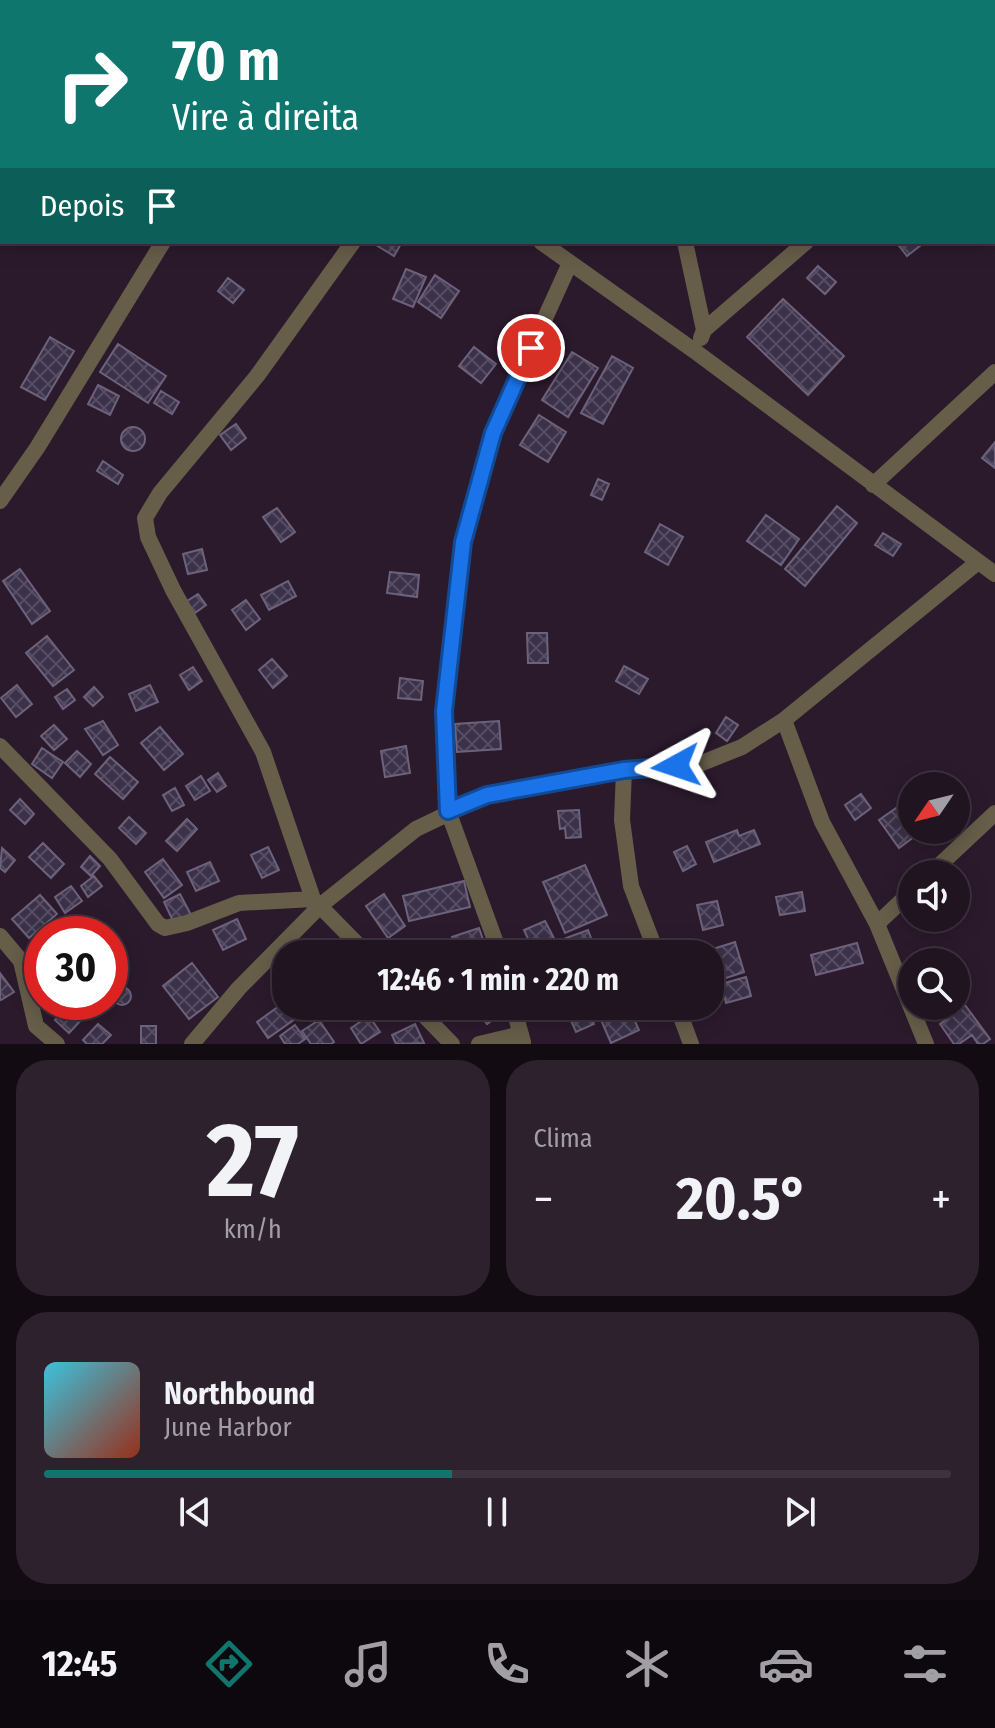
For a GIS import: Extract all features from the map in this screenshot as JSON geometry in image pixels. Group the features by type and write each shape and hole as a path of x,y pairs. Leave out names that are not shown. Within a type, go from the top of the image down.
{"street":[{"path":"0,501 37,448 162,244"},
{"path":"352,244 257,376 160,493 145,518 148,537 173,590 263,752 317,902 354,940"},
{"path":"544,244 696,352 995,574"},
{"path":"685,244 704,330"},
{"path":"696,352 704,330 804,244"},
{"path":"495,940 448,811 444,711 463,542 493,433 570,263"},
{"path":"873,485 995,372"},
{"path":"192,1044 317,902 416,829 448,811 487,795 624,770 702,763 742,747 784,720 978,562"},
{"path":"784,720 822,822 877,924 926,1044"},
{"path":"0,746 110,859 158,924 165,928 239,903 317,902"},
{"path":"624,770 622,820 631,886 652,940"},
{"path":"945,860 995,813"},
{"path":"877,924 898,904"},
{"path":"0,936 21,961 36,1026 57,1044"},
{"path":"429,1020 452,1044"},
{"path":"682,1020 691,1044"},
{"path":"479,1044 522,1039"}],"building":[{"path":"377,244 401,244 394,256"},
{"path":"898,244 922,244 907,256"},
{"path":"818,266 836,282 825,294 807,278"},
{"path":"406,269 426,277 413,307 393,299"},
{"path":"435,275 459,291 441,318 418,302"},
{"path":"228,278 244,290 233,303 218,291"},
{"path":"783,299 844,356 808,395 747,337"},
{"path":"50,337 74,351 45,400 21,387"},
{"path":"118,344 166,376 148,403 100,372"},
{"path":"474,347 496,364 481,383 459,366"},
{"path":"572,352 598,368 568,417 542,400"},
{"path":"612,356 633,368 603,424 581,413"},
{"path":"98,385 119,396 110,415 88,404"},
{"path":"161,391 179,402 172,414 154,403"},
{"path":"539,415 566,432 548,462 520,445"},
{"path":"236,424 246,438 231,450 220,435"},
{"path":"133,427 142,430 145,439 142,448 133,451 124,448 121,439 124,430"},
{"path":"995,442 995,468 982,458"},
{"path":"103,461 123,475 118,484 97,471"},
{"path":"598,479 609,484 602,500 591,495"},
{"path":"837,506 857,523 805,586 785,569"},
{"path":"277,508 295,532 281,542 263,517"},
{"path":"766,515 799,539 781,565 747,541"},
{"path":"660,524 683,537 668,565 645,552"},
{"path":"883,533 901,544 893,556 875,545"},
{"path":"202,549 207,570 188,574 183,554"},
{"path":"20,569 50,611 32,624 3,581"},
{"path":"390,572 419,575 417,597 387,593"},
{"path":"288,581 296,596 269,610 261,595"},
{"path":"198,594 206,605 192,615 184,603"},
{"path":"246,600 260,619 246,630 232,610"},
{"path":"527,633 547,633 548,663 528,663"},
{"path":"47,636 74,670 53,686 26,653"},
{"path":"272,659 287,676 273,688 259,670"},
{"path":"624,666 648,679 639,694 616,681"},
{"path":"193,667 202,681 189,690 180,675"},
{"path":"400,678 423,681 421,700 398,698"},
{"path":"17,685 32,704 16,717 1,698"},
{"path":"150,685 158,702 136,711 129,694"},
{"path":"94,687 103,697 93,706 84,697"},
{"path":"67,689 75,700 63,709 55,697"},
{"path":"726,717 738,725 727,741 716,733"},
{"path":"103,721 118,745 103,755 85,729"},
{"path":"499,721 501,749 457,752 455,724"},
{"path":"54,725 67,739 54,750 41,736"},
{"path":"160,727 183,754 164,770 141,743"},
{"path":"406,746 410,773 385,777 381,751"},
{"path":"42,748 63,762 52,778 32,764"},
{"path":"77,751 91,764 80,777 65,763"},
{"path":"110,757 138,782 123,799 95,774"},
{"path":"218,773 226,786 217,792 208,780"},
{"path":"201,776 210,791 195,800 186,786"},
{"path":"175,788 184,805 172,811 163,795"},
{"path":"861,794 871,808 855,820 845,805"},
{"path":"20,799 34,814 25,824 10,810"},
{"path":"898,807 898,844 904,844 899,848 879,820"},
{"path":"579,810 581,837 566,838 565,828 560,829 558,811"},
{"path":"129,817 146,833 136,844 119,828"},
{"path":"187,819 197,829 177,851 166,841"},
{"path":"737,830 739,836 754,830 760,844 714,862 706,842"},
{"path":"43,843 64,864 51,878 29,857"},
{"path":"687,846 696,864 683,871 674,852"},
{"path":"268,847 279,870 262,878 251,855"},
{"path":"2,848 15,860 5,872 0,868"},
{"path":"90,856 100,866 91,876 81,867"},
{"path":"163,859 182,885 164,898 145,872"},
{"path":"210,862 219,881 196,891 187,872"},
{"path":"585,865 607,915 565,933 543,882"},
{"path":"94,876 102,886 88,897 81,886"},
{"path":"464,881 470,907 409,921 403,896"},
{"path":"71,886 82,901 65,913 55,897"},
{"path":"802,892 805,911 780,915 776,897"},
{"path":"180,894 191,915 174,923 164,902"},
{"path":"384,894 405,926 388,938 366,906"},
{"path":"40,895 57,914 24,916 24,932 12,919"},
{"path":"717,901 723,925 703,930 697,905"},
{"path":"237,919 246,939 223,950 213,930"},
{"path":"545,921 555,940 529,940 524,930"},
{"path":"479,928 483,940 453,940 452,937"},
{"path":"588,930 592,940 567,940"},
{"path":"735,942 744,972 724,979 724,946"},
{"path":"857,943 863,963 816,975 811,955"},
{"path":"192,963 218,997 189,1019 163,986"},
{"path":"0,973 14,992 1,1000 0,999"},
{"path":"746,977 751,996 726,1003 724,983"},
{"path":"272,1011 272,1020 294,1020 268,1038 257,1022"},
{"path":"970,1012 990,1039 978,1044 972,1035 954,1044 940,1024 945,1020 970,1020"},
{"path":"55,1020 81,1020 69,1033"},
{"path":"319,1020 334,1042 311,1044 302,1031"},
{"path":"363,1020 372,1020 380,1032 361,1044 351,1028"},
{"path":"571,1020 592,1020 594,1024 576,1032"},
{"path":"601,1020 634,1020 639,1030 611,1043"},
{"path":"98,1024 111,1035 102,1044 87,1044 83,1040"},
{"path":"415,1024 424,1043 396,1044 392,1035"},
{"path":"295,1025 305,1039 298,1044 285,1044 280,1036"},
{"path":"141,1026 156,1026 156,1044 141,1044"}],"route":[{"path":"531,348 493,433 463,542 444,711 448,811 487,795 624,770 676,766"}]}
